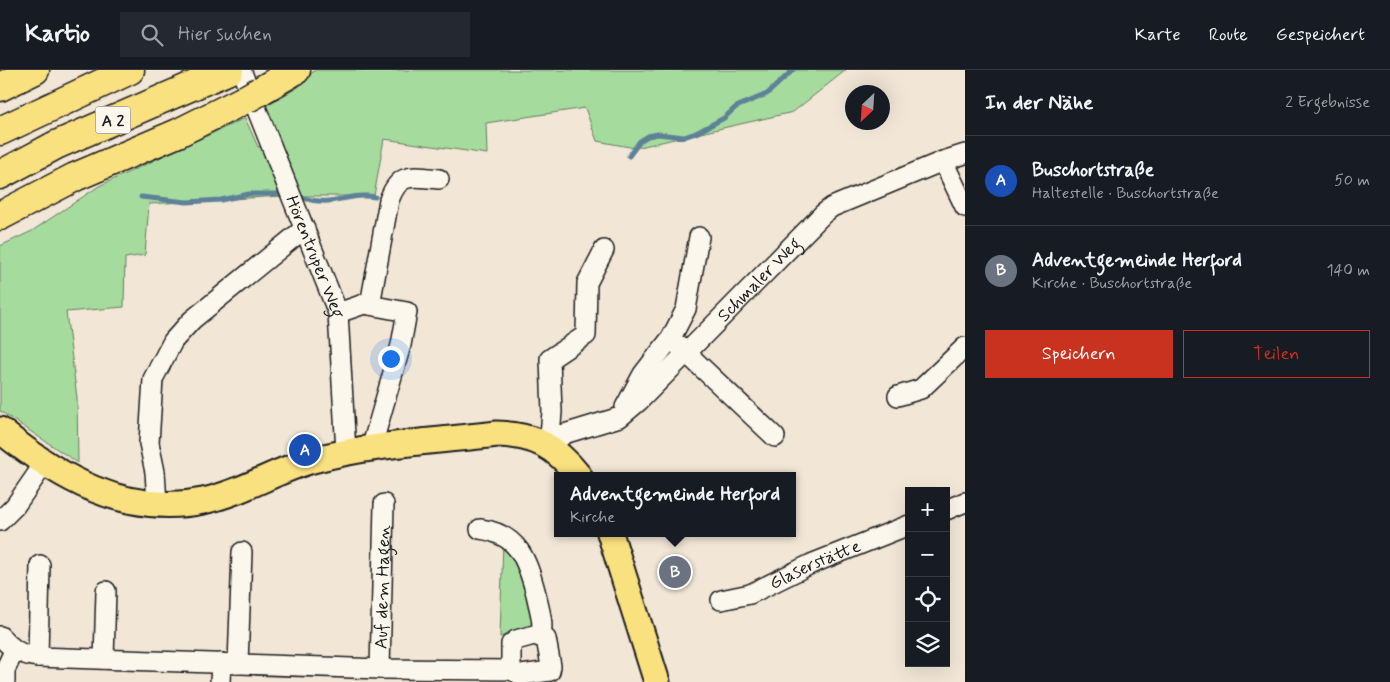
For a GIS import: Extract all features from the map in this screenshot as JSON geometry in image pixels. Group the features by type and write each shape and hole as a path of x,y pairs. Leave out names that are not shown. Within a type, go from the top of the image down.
{"highway":[{"path":"0,87 35,70"},
{"name":"A 2","path":"0,131 130,70"},
{"name":"A 2","path":"0,174 56,145 228,70"},
{"path":"0,216 75,177 178,133 253,95 296,70"}],"main road":[{"path":"0,430 44,464 83,486 109,496 157,503 203,501 311,460 346,452 497,434 519,435 549,447 568,462 576,472"},
{"path":"611,537 658,682"}],"street":[{"name":"Hörentruper Weg","path":"241,70 338,313 346,452"},
{"name":"Schmaler Weg","path":"549,447 564,434 620,417 639,401 832,207 965,154"},
{"path":"943,162 965,207"},
{"path":"370,305 389,200 394,186 401,179 414,177 440,180"},
{"path":"157,503 155,472 149,443 153,379 173,341 192,320 305,228"},
{"path":"620,417 643,374 671,338 686,309 699,237"},
{"path":"549,447 552,412 550,359 586,335 588,283 604,250"},
{"path":"338,313 364,304 407,312 401,345 371,449"},
{"path":"671,338 775,437"},
{"path":"898,396 921,389 965,347"},
{"path":"0,521 15,506 44,464"},
{"path":"950,508 965,502"},
{"name":"Auf dem Hagen","path":"380,668 384,504"},
{"name":"Glaserstätte","path":"721,600 750,594 811,564 905,527"},
{"name":"Auf dem Hagen","path":"14,651 38,658 511,670 521,675 555,676 546,640 541,636 544,624 528,564 519,549 505,536 494,530 480,528"},
{"path":"220,682 230,664 242,552"},
{"path":"38,658 40,565"},
{"path":"104,659 106,591"},
{"path":"511,670 511,644 516,640 534,634 541,636"},
{"path":"0,636 14,651 5,670 4,682"}],"green space":[{"path":"315,70 846,70 793,112 635,148 597,141 585,108 486,123 487,154 384,139 374,196 282,196 149,204 145,255 125,258 124,307 66,312 77,398 78,463 0,411 0,246 32,231 99,186 245,118 258,147 278,142 265,106 297,88"},
{"path":"503,540 515,553 538,624 500,637"}],"waterway":[{"path":"629,156 640,141 648,136 658,134 684,137 696,133 724,118 736,107 767,94 793,70"},
{"path":"141,197 187,202 221,200 249,194 279,194"},
{"path":"304,198 314,201 332,201 357,196 375,197"}],"place":[{"name":"Buschortstraße","path":"305,450"},
{"name":"Adventgemeinde Herford","path":"675,572"}]}
